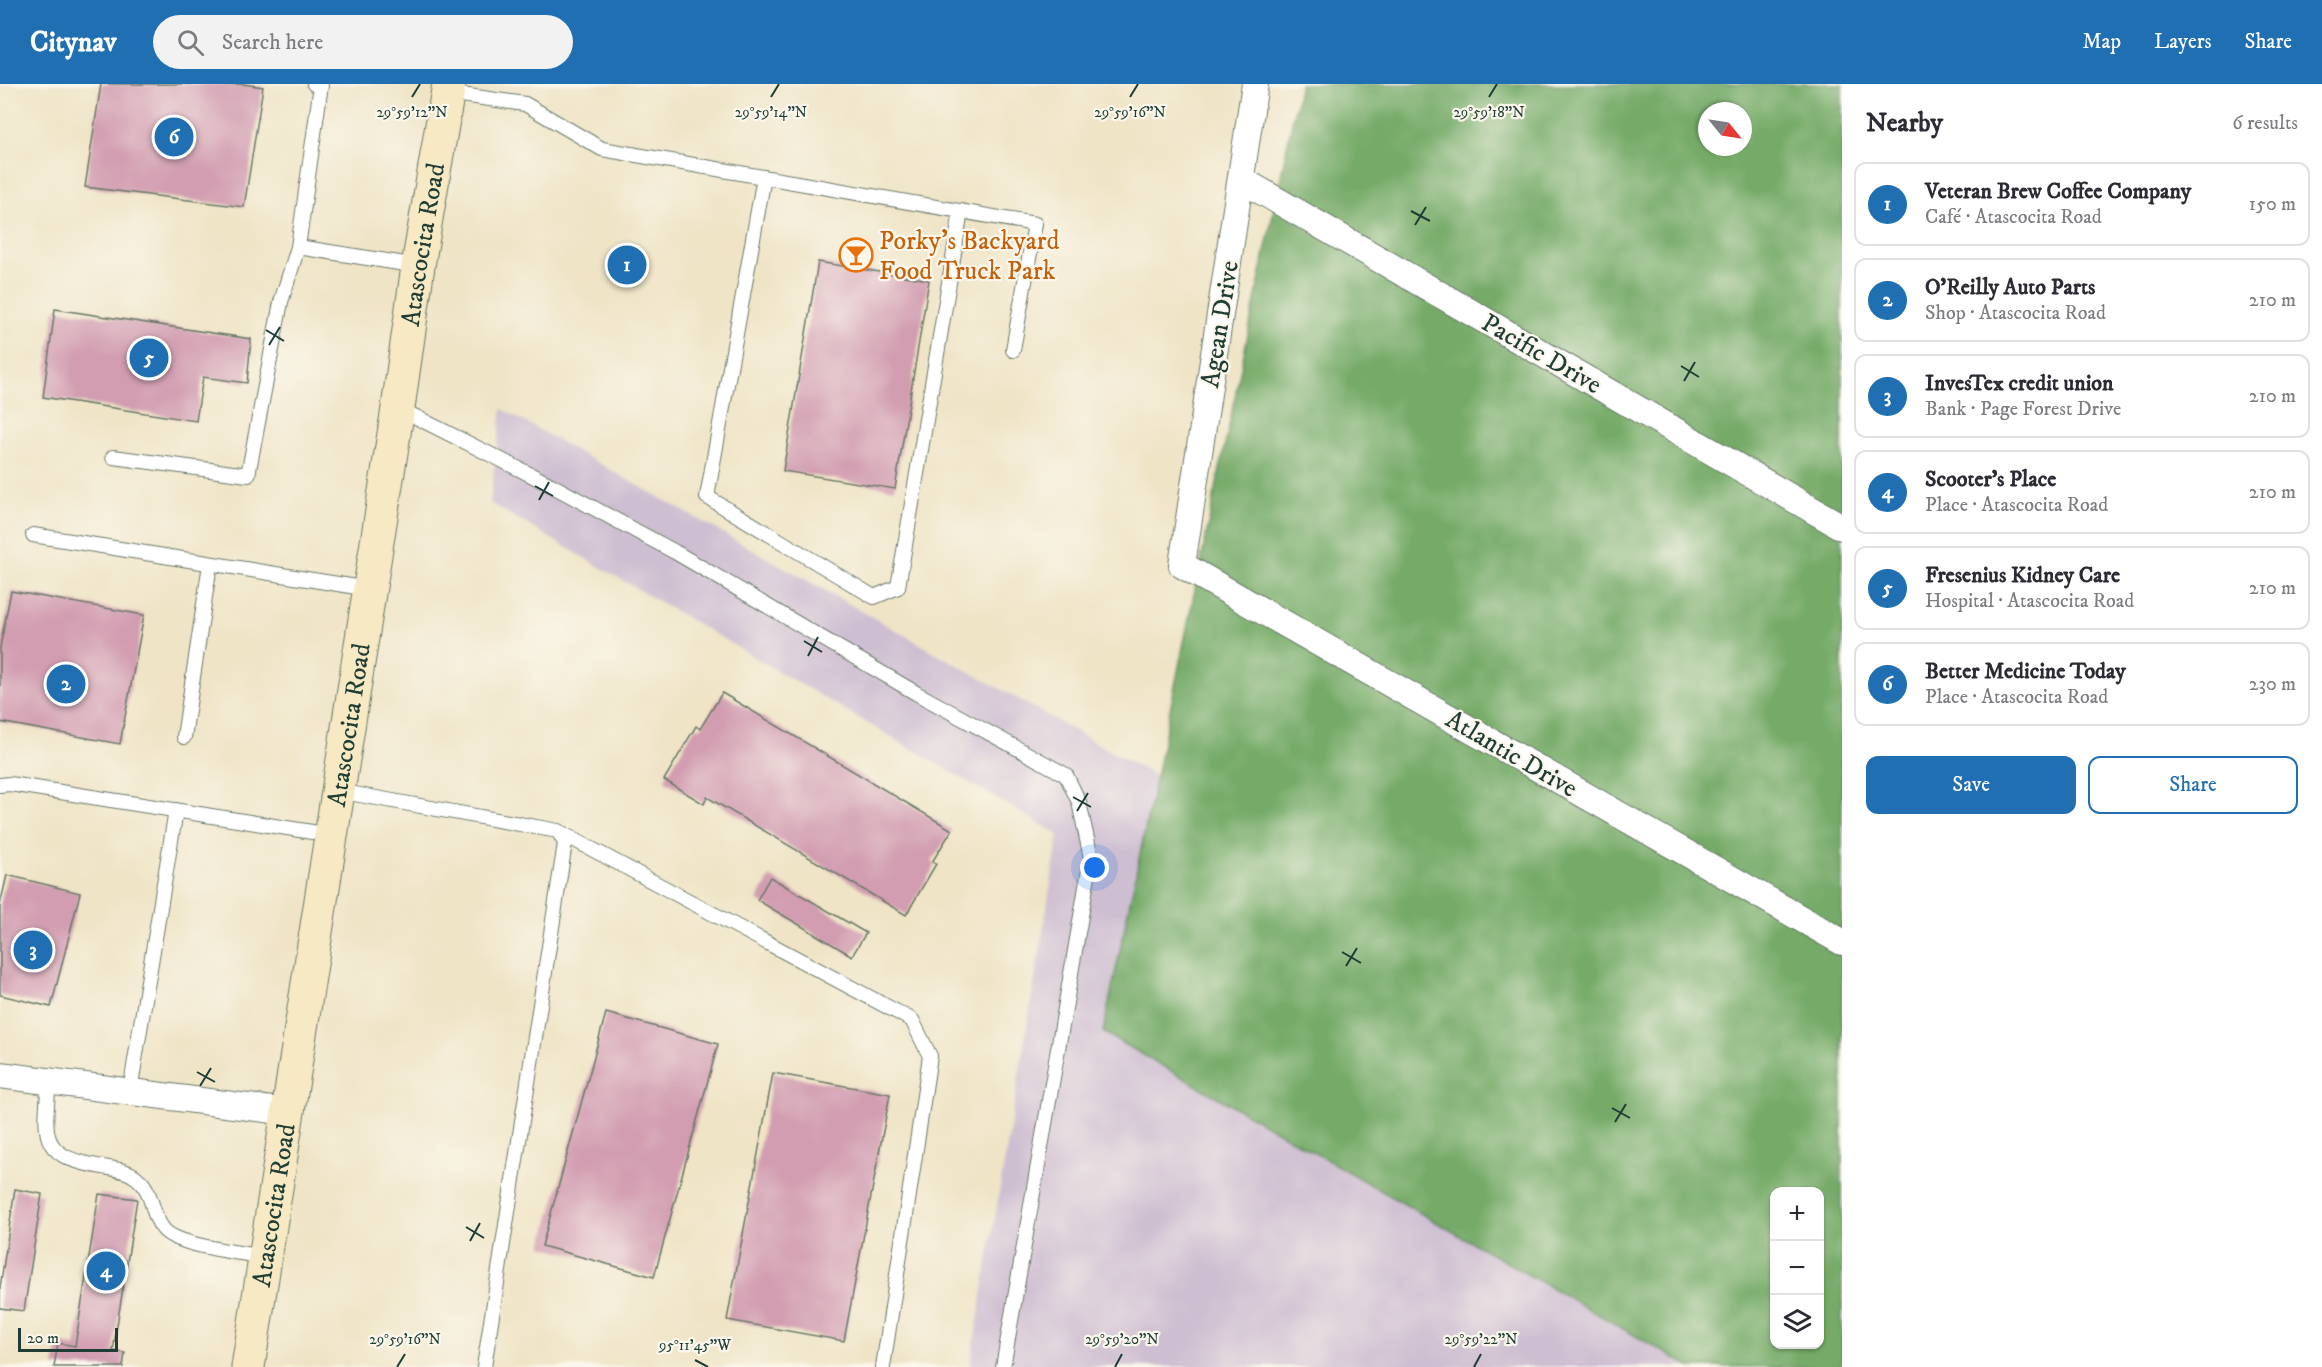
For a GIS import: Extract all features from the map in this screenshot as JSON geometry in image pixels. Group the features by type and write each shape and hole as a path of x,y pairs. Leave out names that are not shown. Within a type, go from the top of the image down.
{"main road":[{"name":"Atascocita Road","path":"248,1367 398,408 418,266 448,89"}],"street":[{"name":"Agean Drive","path":"1182,565 1256,84"},
{"name":"Pacific Drive","path":"1242,180 1842,527"},
{"name":"Atlantic Drive","path":"1182,565 1842,942"},
{"path":"0,1075 288,1112"}],"lane":[{"path":"113,457 248,475 281,302 298,248 321,85 314,84"},
{"path":"448,89 525,104 602,149 1035,224 1013,350"},
{"path":"764,177 707,497 874,597 898,587 961,211"},
{"path":"298,248 418,266"},
{"path":"398,408 551,485 675,552 916,693 1066,775 1079,802 1091,858 1003,1367"},
{"path":"33,535 369,589"},
{"path":"184,737 210,564"},
{"path":"0,785 10,784 331,835"},
{"path":"338,791 558,831 912,1020 930,1056 883,1367"},
{"path":"130,1091 176,810"},
{"path":"484,1367 565,843 558,831"},
{"path":"49,1081 45,1119 48,1141 57,1154 73,1161 120,1170 136,1177 148,1190 154,1210 164,1230 183,1241 265,1257"}],"shaded area":[{"path":"502,409 1157,777 1103,1032 1690,1367 970,1367 1059,835 490,503"}],"green space":[{"path":"1300,84 1842,84 1842,1367 1690,1367 1103,1032"}],"building":[{"path":"101,84 243,84 263,87 244,207 85,187"},
{"path":"818,262 929,280 895,489 783,471"},
{"path":"55,309 251,339 247,383 203,377 196,421 43,397"},
{"path":"11,591 144,615 120,744 0,722 0,647"},
{"path":"722,693 952,830 932,862 936,864 906,915 707,797 704,804 664,780 696,726 700,729"},
{"path":"7,875 80,893 51,1007 0,995 0,905"},
{"path":"770,877 866,933 852,956 757,900"},
{"path":"606,1013 718,1044 654,1277 542,1246"},
{"path":"773,1073 890,1094 844,1341 727,1320"},
{"path":"15,1189 42,1194 24,1311 0,1308 0,1288"},
{"path":"99,1194 137,1199 113,1351 125,1353 123,1367 54,1367 58,1343 75,1346"}],"place":[{"name":"Better Medicine Today","path":"174,137"},
{"name":"Porky's Backyard Food Truck Park","path":"856,255"},
{"name":"Veteran Brew Coffee Company","path":"627,265"},
{"name":"Fresenius Kidney Care","path":"149,358"},
{"name":"O'Reilly Auto Parts","path":"66,684"},
{"name":"InvesTex credit union","path":"33,950"},
{"name":"Scooter's Place","path":"106,1271"}]}
